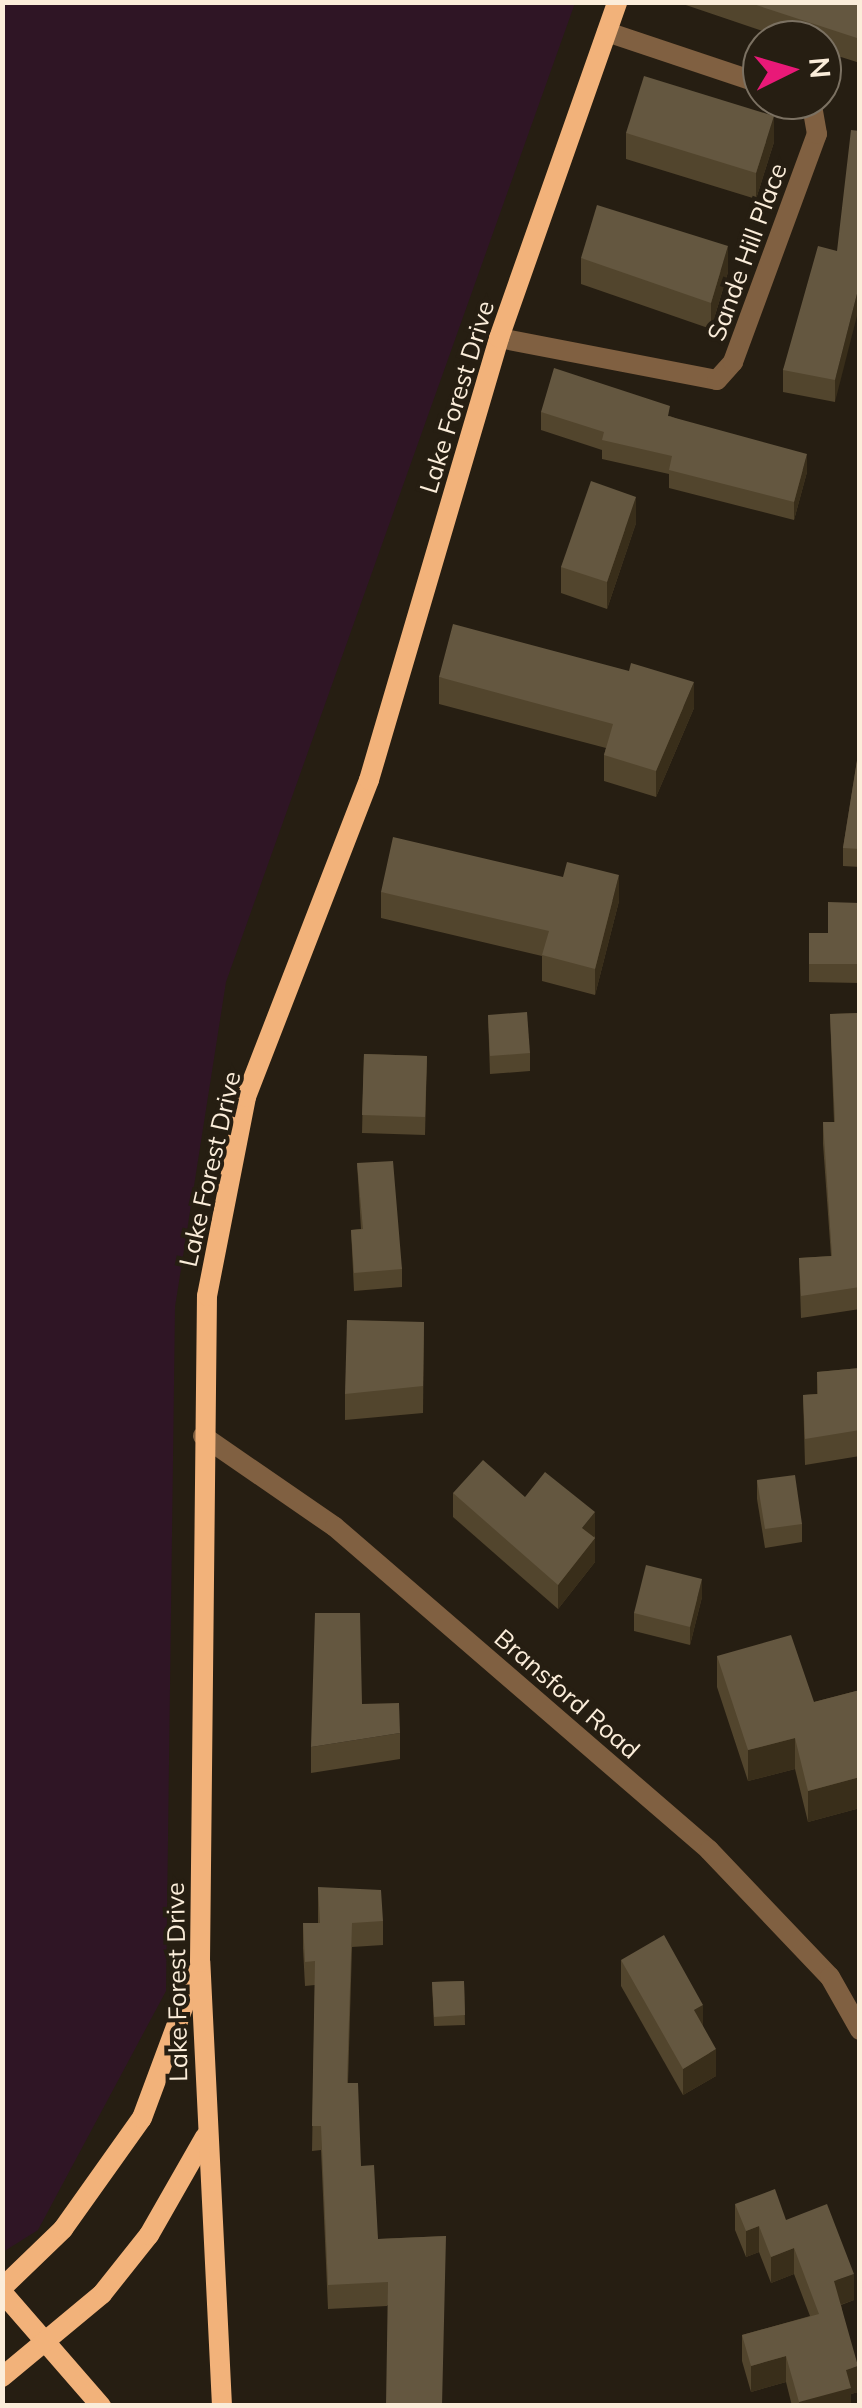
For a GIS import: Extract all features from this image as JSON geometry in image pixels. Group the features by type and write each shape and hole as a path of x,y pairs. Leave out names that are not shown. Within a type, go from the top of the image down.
{"street":[{"name":"Lake Forest Drive","path":"222,2406 204,2137 200,1962 203,1436 208,1296 246,1097 369,780 499,338 618,2"},
{"path":"607,32 742,77"},
{"name":"Sande Hill Place","path":"499,338 717,380 732,362 817,134 815,120"},
{"name":"Bransford Road","path":"203,1436 335,1527 710,1850 830,1977 860,2030"},
{"path":"101,2406 2,2290 62,2229 142,2118 200,1962"},
{"path":"2,2378 50,2342 149,2235 204,2137"}],"shaded area":[{"path":"3,2 575,3 226,982 175,1307 166,1991 38,2230 3,2252"}],"building":[{"path":"747,2 860,2 860,39 842,33 842,20 802,20"},
{"path":"644,76 742,106 742,120 773,120 756,173 626,133"},
{"path":"851,130 860,131 860,282 835,380 783,370 818,246 837,251"},
{"path":"597,205 728,246 711,303 581,258"},
{"path":"554,368 670,406 668,416 807,454 794,502 669,470 672,456 602,440 604,432 541,412"},
{"path":"591,481 636,497 607,582 561,567"},
{"path":"453,624 629,671 631,663 694,682 656,771 604,755 613,724 439,677"},
{"path":"860,742 860,849 843,848"},
{"path":"393,837 563,877 567,862 619,875 595,969 542,955 549,931 381,892"},
{"path":"828,902 860,903 860,964 809,964 809,933 828,933"},
{"path":"527,1012 530,1053 490,1056 488,1015"},
{"path":"860,1013 860,1287 801,1296 799,1258 832,1256 823,1122 835,1122 830,1014"},
{"path":"364,1054 427,1056 425,1117 362,1115"},
{"path":"393,1161 402,1269 354,1273 351,1230 363,1229 357,1163"},
{"path":"347,1320 424,1322 423,1386 345,1394"},
{"path":"860,1368 860,1430 805,1439 803,1395 818,1394 817,1372"},
{"path":"483,1460 525,1497 545,1472 595,1512 582,1528 595,1538 558,1585 453,1493"},
{"path":"795,1475 802,1524 765,1529 757,1480"},
{"path":"646,1565 702,1579 690,1627 634,1613"},
{"path":"315,1613 360,1613 362,1704 399,1703 400,1733 311,1747"},
{"path":"791,1635 814,1702 860,1690 860,1777 808,1791 795,1738 748,1750 717,1656"},
{"path":"318,1887 381,1890 383,1921 352,1923 347,2083 358,2083 361,2166 374,2165 378,2239 446,2236 442,2406 386,2406 388,2282 328,2285 321,2126 312,2126 315,1961 305,1962 303,1923 320,1923"},
{"path":"664,1935 703,2005 694,2010 716,2049 683,2069 621,1960"},
{"path":"464,1981 465,2015 434,2017 432,1982"},
{"path":"775,2189 786,2220 827,2204 854,2274 834,2281 858,2366 846,2370 851,2388 799,2402 786,2356 751,2366 742,2335 819,2314 794,2248 771,2257 759,2226 746,2231 735,2204"}]}
